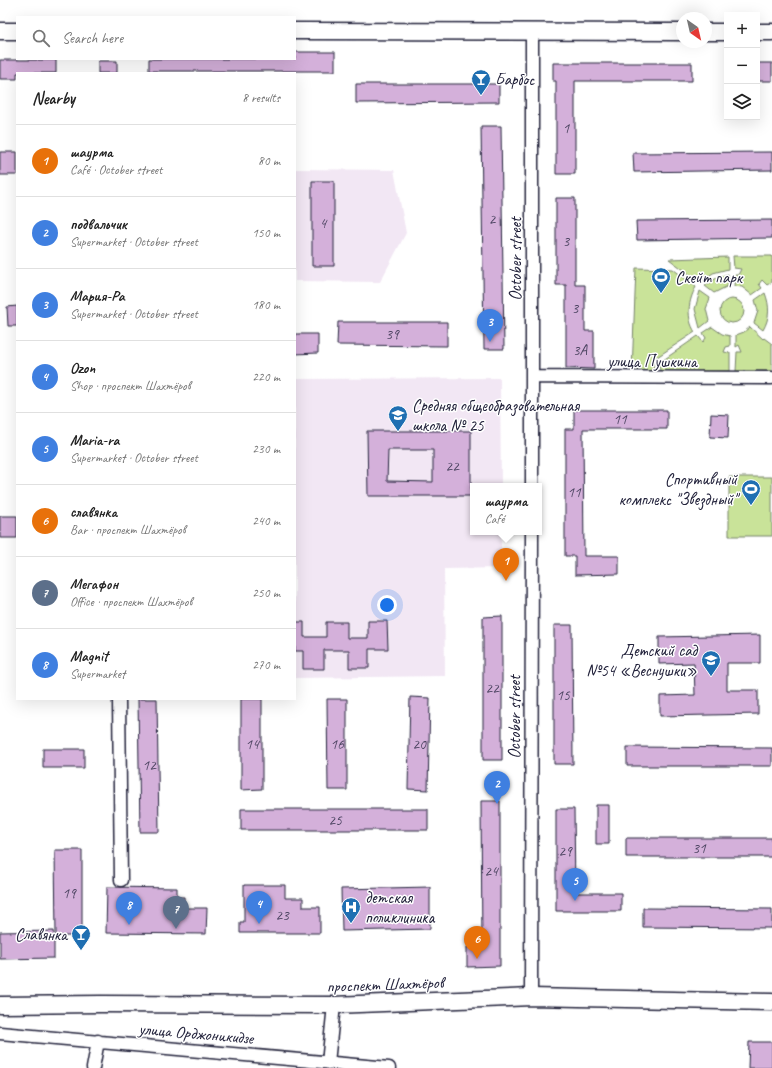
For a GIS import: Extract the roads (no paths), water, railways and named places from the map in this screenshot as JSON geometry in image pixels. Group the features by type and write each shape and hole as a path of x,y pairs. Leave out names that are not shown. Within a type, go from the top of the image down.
{"main road":[{"path":"0,31 16,31"},
{"path":"296,31 676,32"},
{"path":"712,32 724,32"},
{"path":"760,32 772,32"},
{"name":"проспект Шахтёров","path":"0,1005 334,1005 531,997 772,1002"}],"street":[{"name":"October street","path":"532,32 532,483"},
{"name":"улица Пушкина","path":"532,377 772,378"},
{"name":"October street","path":"531,997 532,535"},
{"path":"119,700 121,880"},
{"path":"320,1064 334,1005"},
{"name":"улица Орджоникидзе","path":"0,1033 320,1064 389,1068"},
{"path":"93,1068 98,1042"}],"place":[{"name":"Барбос","path":"481,96"},
{"name":"Скейт парк","path":"661,294"},
{"name":"Мария-Ра","path":"490,342"},
{"name":"Средняя общеобразовательная школа № 25","path":"398,432"},
{"name":"Спортивный комплекс \"Звездный\"","path":"751,506"},
{"name":"шаурма","path":"506,581"},
{"name":"Детский сад №54 «Веснушки»","path":"711,677"},
{"name":"подвальчик","path":"497,804"},
{"name":"Maria-ra","path":"575,901"},
{"name":"Ozon","path":"259,924"},
{"name":"детская поликлиника","path":"351,924"},
{"name":"Magnit","path":"129,925"},
{"name":"Мегафон","path":"176,929"},
{"name":"Славянка","path":"81,951"},
{"name":"славянка","path":"477,959"}]}
